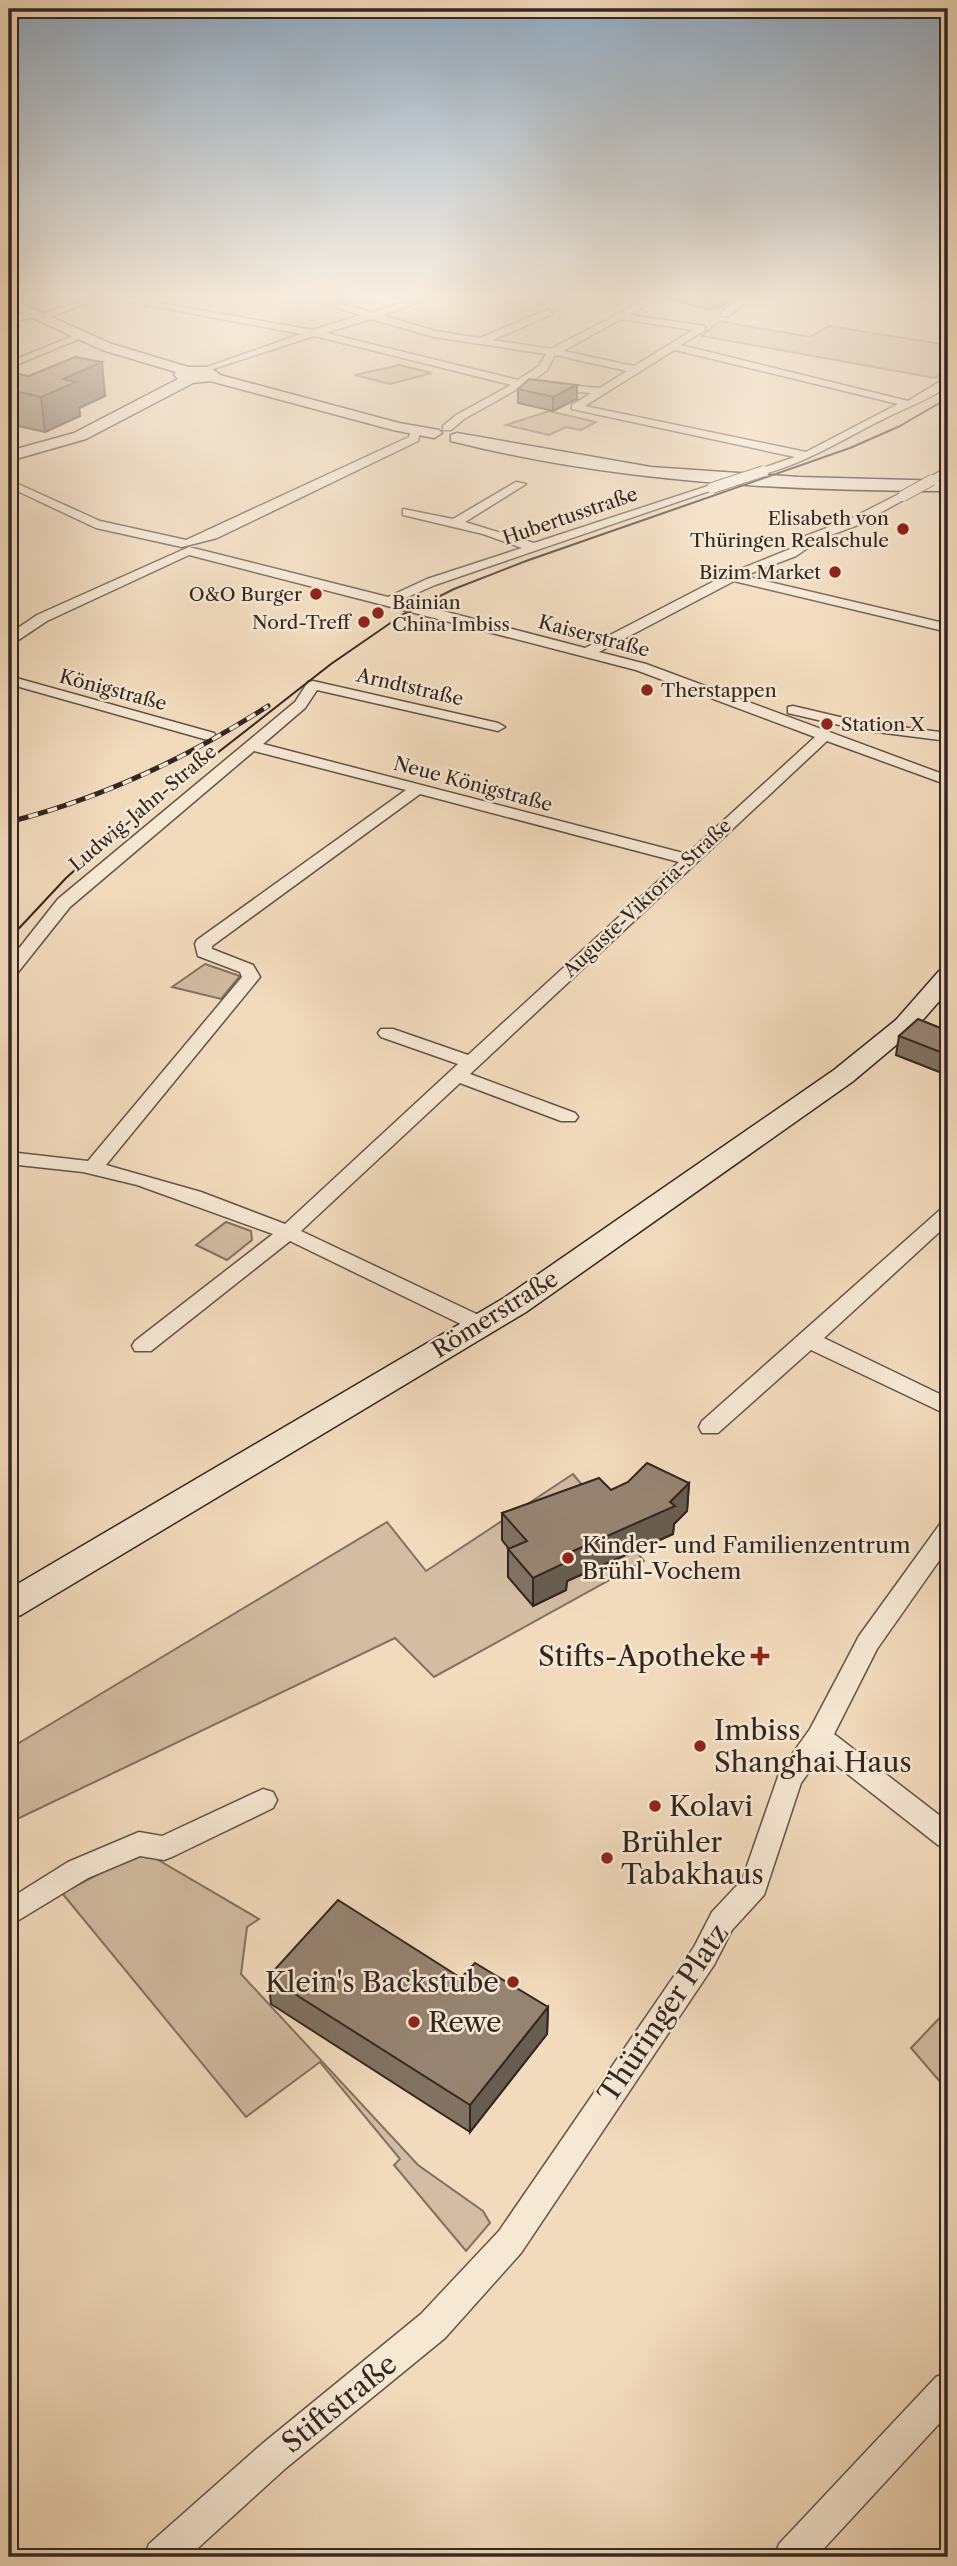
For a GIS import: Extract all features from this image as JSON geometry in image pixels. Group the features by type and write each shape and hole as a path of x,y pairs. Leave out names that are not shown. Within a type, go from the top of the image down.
{"main road":[{"path":"12,455 80,436 112,418"},
{"path":"371,418 533,454 651,472 783,481 948,486"},
{"name":"Römerstraße","path":"9,1606 515,1305 761,1136 843,1076 905,1025 948,976"}],"street":[{"path":"446,433 459,418"},
{"path":"627,418 808,456"},
{"name":"Hubertusstraße","path":"389,601 431,582 808,456 882,418"},
{"path":"9,640 42,618 414,439 416,430"},
{"path":"587,653 671,606 754,566 793,554 814,539 903,496 948,470"},
{"path":"455,523 520,484 501,479"},
{"name":"Kaiserstraße","path":"9,483 88,520 135,534 653,671 948,781"},
{"path":"407,512 514,539 535,548"},
{"path":"733,577 948,628"},
{"name":"Königstraße","path":"9,680 209,736"},
{"name":"Arndtstraße","path":"313,685 498,727"},
{"name":"Ludwig-Jahn-Straße","path":"9,972 64,903 300,705 313,685"},
{"path":"737,695 816,716 948,737"},
{"path":"801,726 816,716"},
{"name":"Auguste-Viktoria-Straße","path":"143,1346 289,1231 687,859 825,735"},
{"name":"Neue Königstraße","path":"250,745 687,859"},
{"path":"93,1168 251,977 247,969 204,951 203,944 417,789"},
{"path":"387,1033 568,1117"},
{"path":"9,1158 93,1168 191,1196 289,1231 481,1325"},
{"path":"709,1427 948,1213"},
{"path":"809,1340 948,1408"},
{"name":"Thüringer Platz","path":"510,2242 704,1956 722,1921 754,1885 789,1779 819,1737 868,1643 948,1530"},
{"path":"819,1737 948,1837"},
{"path":"9,1914 78,1870 139,1844 163,1849 263,1800"},
{"name":"Stiftstraße","path":"162,2557 274,2456 433,2326 510,2242"},
{"path":"792,2557 948,2389"}],"shaded area":[{"path":"528,418 578,418 596,422 581,430 566,427 549,435 506,425"},
{"path":"205,964 240,976 221,999 172,987"},
{"path":"226,1222 251,1231 252,1240 227,1260 196,1245"},
{"path":"573,1474 644,1561 434,1677 395,1638 9,1823 9,1749 387,1522 426,1571"},
{"path":"143,1851 259,1919 247,1927 241,1974 418,2165 483,2211 490,2223 466,2251 394,2165 400,2159 320,2062 246,2117 62,1893"},
{"path":"948,2009 948,2091 911,2048"}],"building":[{"path":"918,1019 948,1031 948,1055 899,1036"},
{"path":"647,1463 689,1483 670,1502 675,1506 562,1556 567,1562 533,1578 508,1549 527,1541 502,1513 599,1478 611,1490 628,1482"},
{"name":"Rewe","path":"338,1900 461,1978 475,1963 548,2007 470,2105 268,1977"}],"tram line":[{"path":"9,939 66,878 129,822 331,664 402,615 454,589 526,561 850,448 914,418"}],"railway":[{"path":"9,822 78,801 143,775 207,743 268,706"}],"place":[{"name":"Elisabeth von Thüringen Realschule","path":"903,529"},
{"name":"Bizim Market","path":"835,572"},
{"name":"O&O Burger","path":"316,594"},
{"name":"Bainian China Imbiss","path":"378,613"},
{"name":"Nord-Treff","path":"364,622"},
{"name":"Therstappen","path":"647,690"},
{"name":"Station X","path":"827,724"},
{"name":"Kinder- und Familienzentrum Brühl-Vochem","path":"568,1558"},
{"name":"Stifts-Apotheke","path":"760,1656"},
{"name":"Imbiss Shanghai Haus","path":"700,1746"},
{"name":"Kolavi","path":"655,1806"},
{"name":"Brühler Tabakhaus","path":"607,1858"},
{"name":"Klein's Backstube","path":"513,1982"},
{"name":"Rewe","path":"414,2022"}]}
